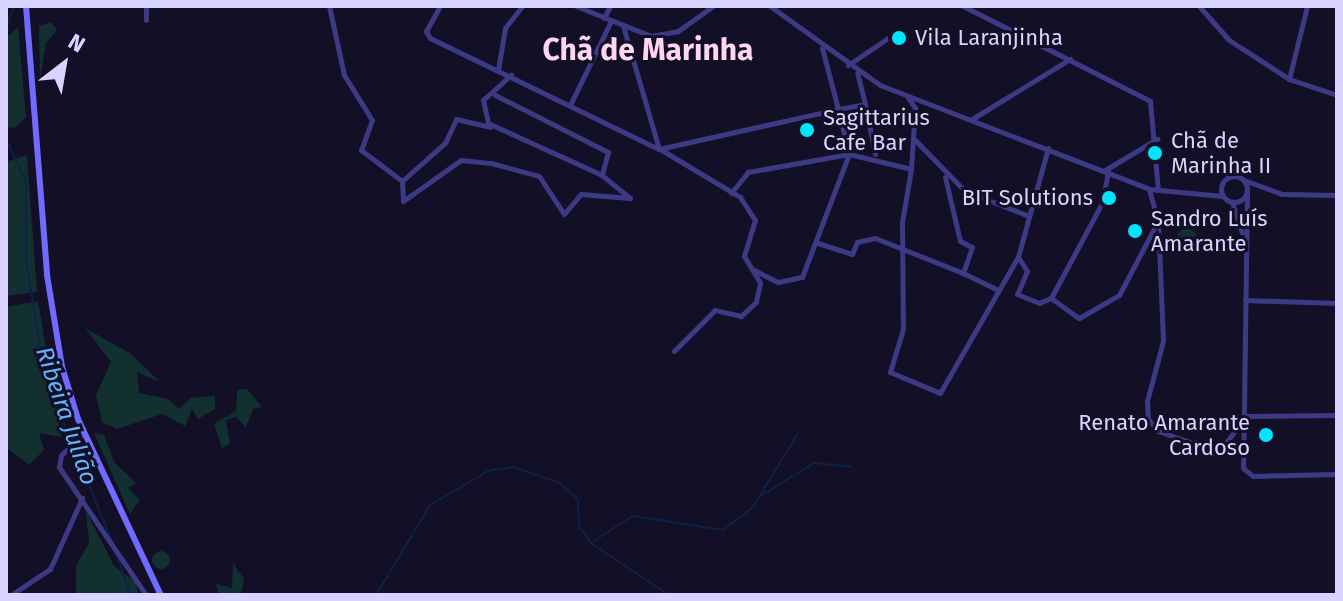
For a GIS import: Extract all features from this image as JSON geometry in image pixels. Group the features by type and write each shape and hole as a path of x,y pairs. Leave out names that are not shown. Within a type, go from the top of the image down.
{"main road":[{"path":"26,6 47,275 62,367 84,433 161,595"}],"street":[{"path":"146,6 146,20"},
{"path":"329,6 344,75 372,120 361,150 402,181"},
{"path":"440,6 426,35 571,103 659,149 731,193 755,220 744,256 754,270 756,302 741,316 715,310 674,351"},
{"path":"498,70 505,28 522,6"},
{"path":"576,6 623,26 661,35 713,6"},
{"path":"604,18 610,6"},
{"path":"770,6 857,72 907,95 1147,188 1223,196 1232,202 1244,241"},
{"path":"963,6 1150,101 1157,139 1153,178 1147,188 1158,221 1164,310 1148,419 1176,440 1219,452 1246,416"},
{"path":"1199,6 1229,40 1289,79 1337,95"},
{"path":"1289,79 1307,6"},
{"path":"571,103 611,21"},
{"path":"623,26 659,149"},
{"path":"848,65 897,32"},
{"path":"754,270 791,283 802,277 818,243 849,154 821,47"},
{"path":"971,120 1070,59"},
{"path":"857,72 875,155"},
{"path":"496,129 480,108 511,75"},
{"path":"495,95 608,152 602,175"},
{"path":"907,95 915,140 902,246 903,329 890,372 940,393 1018,257 1048,148"},
{"path":"659,149 865,104"},
{"path":"456,119 496,129 602,175 630,198 581,194 564,214 539,176 491,163 461,160 403,201 402,181 445,143 456,119"},
{"path":"636,137 646,134 649,121"},
{"path":"1106,171 1157,139"},
{"path":"915,140 945,177 960,241 972,247 963,273"},
{"path":"731,193 748,172 849,154 875,155 911,169"},
{"path":"1018,257 1027,271 1017,294 1039,303 1051,298 1102,203 1106,171"},
{"path":"945,177 1029,216"},
{"path":"1153,178 1158,191"},
{"path":"1223,196 1225,178 1244,180 1282,194 1337,195"},
{"path":"1244,180 1247,193 1244,241 1246,474 1337,474"},
{"path":"1232,202 1247,193"},
{"path":"1051,298 1079,318 1105,306 1119,295 1158,221"},
{"path":"818,243 852,254 864,237 902,246 998,290"},
{"path":"1245,300 1337,303"},
{"path":"1246,416 1337,415"},
{"path":"84,433 68,446 59,467 146,595"},
{"path":"11,595 50,569 82,498"}],"green space":[{"path":"51,22 57,30 46,43 40,79 39,26"},
{"path":"18,27 26,117 15,128 6,127 6,38"},
{"path":"27,155 37,292 6,296 6,162"},
{"path":"1187,229 1198,240 1187,251 1176,240"},
{"path":"38,301 61,437 39,433 44,450 29,465 6,447 6,307"},
{"path":"85,328 131,354 160,382 137,372 139,393 168,399 179,409 191,398 215,396 215,409 198,419 192,409 185,426 162,414 117,429 102,422 96,395 111,362"},
{"path":"247,389 262,407 253,409 246,427 236,417 226,420 230,444 222,448 214,424 236,411 237,390"},
{"path":"94,433 104,435 114,462 136,483 128,488 140,500 130,514"},
{"path":"86,511 114,566 136,582 138,595 76,595 76,566 89,543"},
{"path":"157,551 165,551 170,560 168,567 157,569 152,564 152,556"},
{"path":"233,563 244,579 241,595 219,595 216,584 232,588"}],"waterway":[{"name":"Ribeira Julião","path":"6,28 14,6"},
{"name":"Ribeira Julião","path":"6,139 26,182 26,260 42,358 70,441"},
{"path":"592,542 633,516 723,530 753,507 797,435"},
{"name":"Ribeira Julião","path":"73,447 112,541"},
{"path":"759,497 814,463 851,467"},
{"path":"376,595 430,505 488,471 513,467 560,483 578,500 579,526 591,543 669,595"},
{"name":"Ribeira Julião","path":"118,558 130,595"}],"place":[{"name":"Vila Laranjinha","path":"899,38"},
{"name":"Sagittarius Cafe Bar","path":"807,130"},
{"name":"Chã de Marinha II","path":"1155,153"},
{"name":"BIT Solutions","path":"1109,198"},
{"name":"Sandro Luís Amarante","path":"1135,231"},
{"name":"Renato Amarante Cardoso","path":"1266,435"}],"district":[{"name":"Chã de Marinha","path":"648,50"}]}
